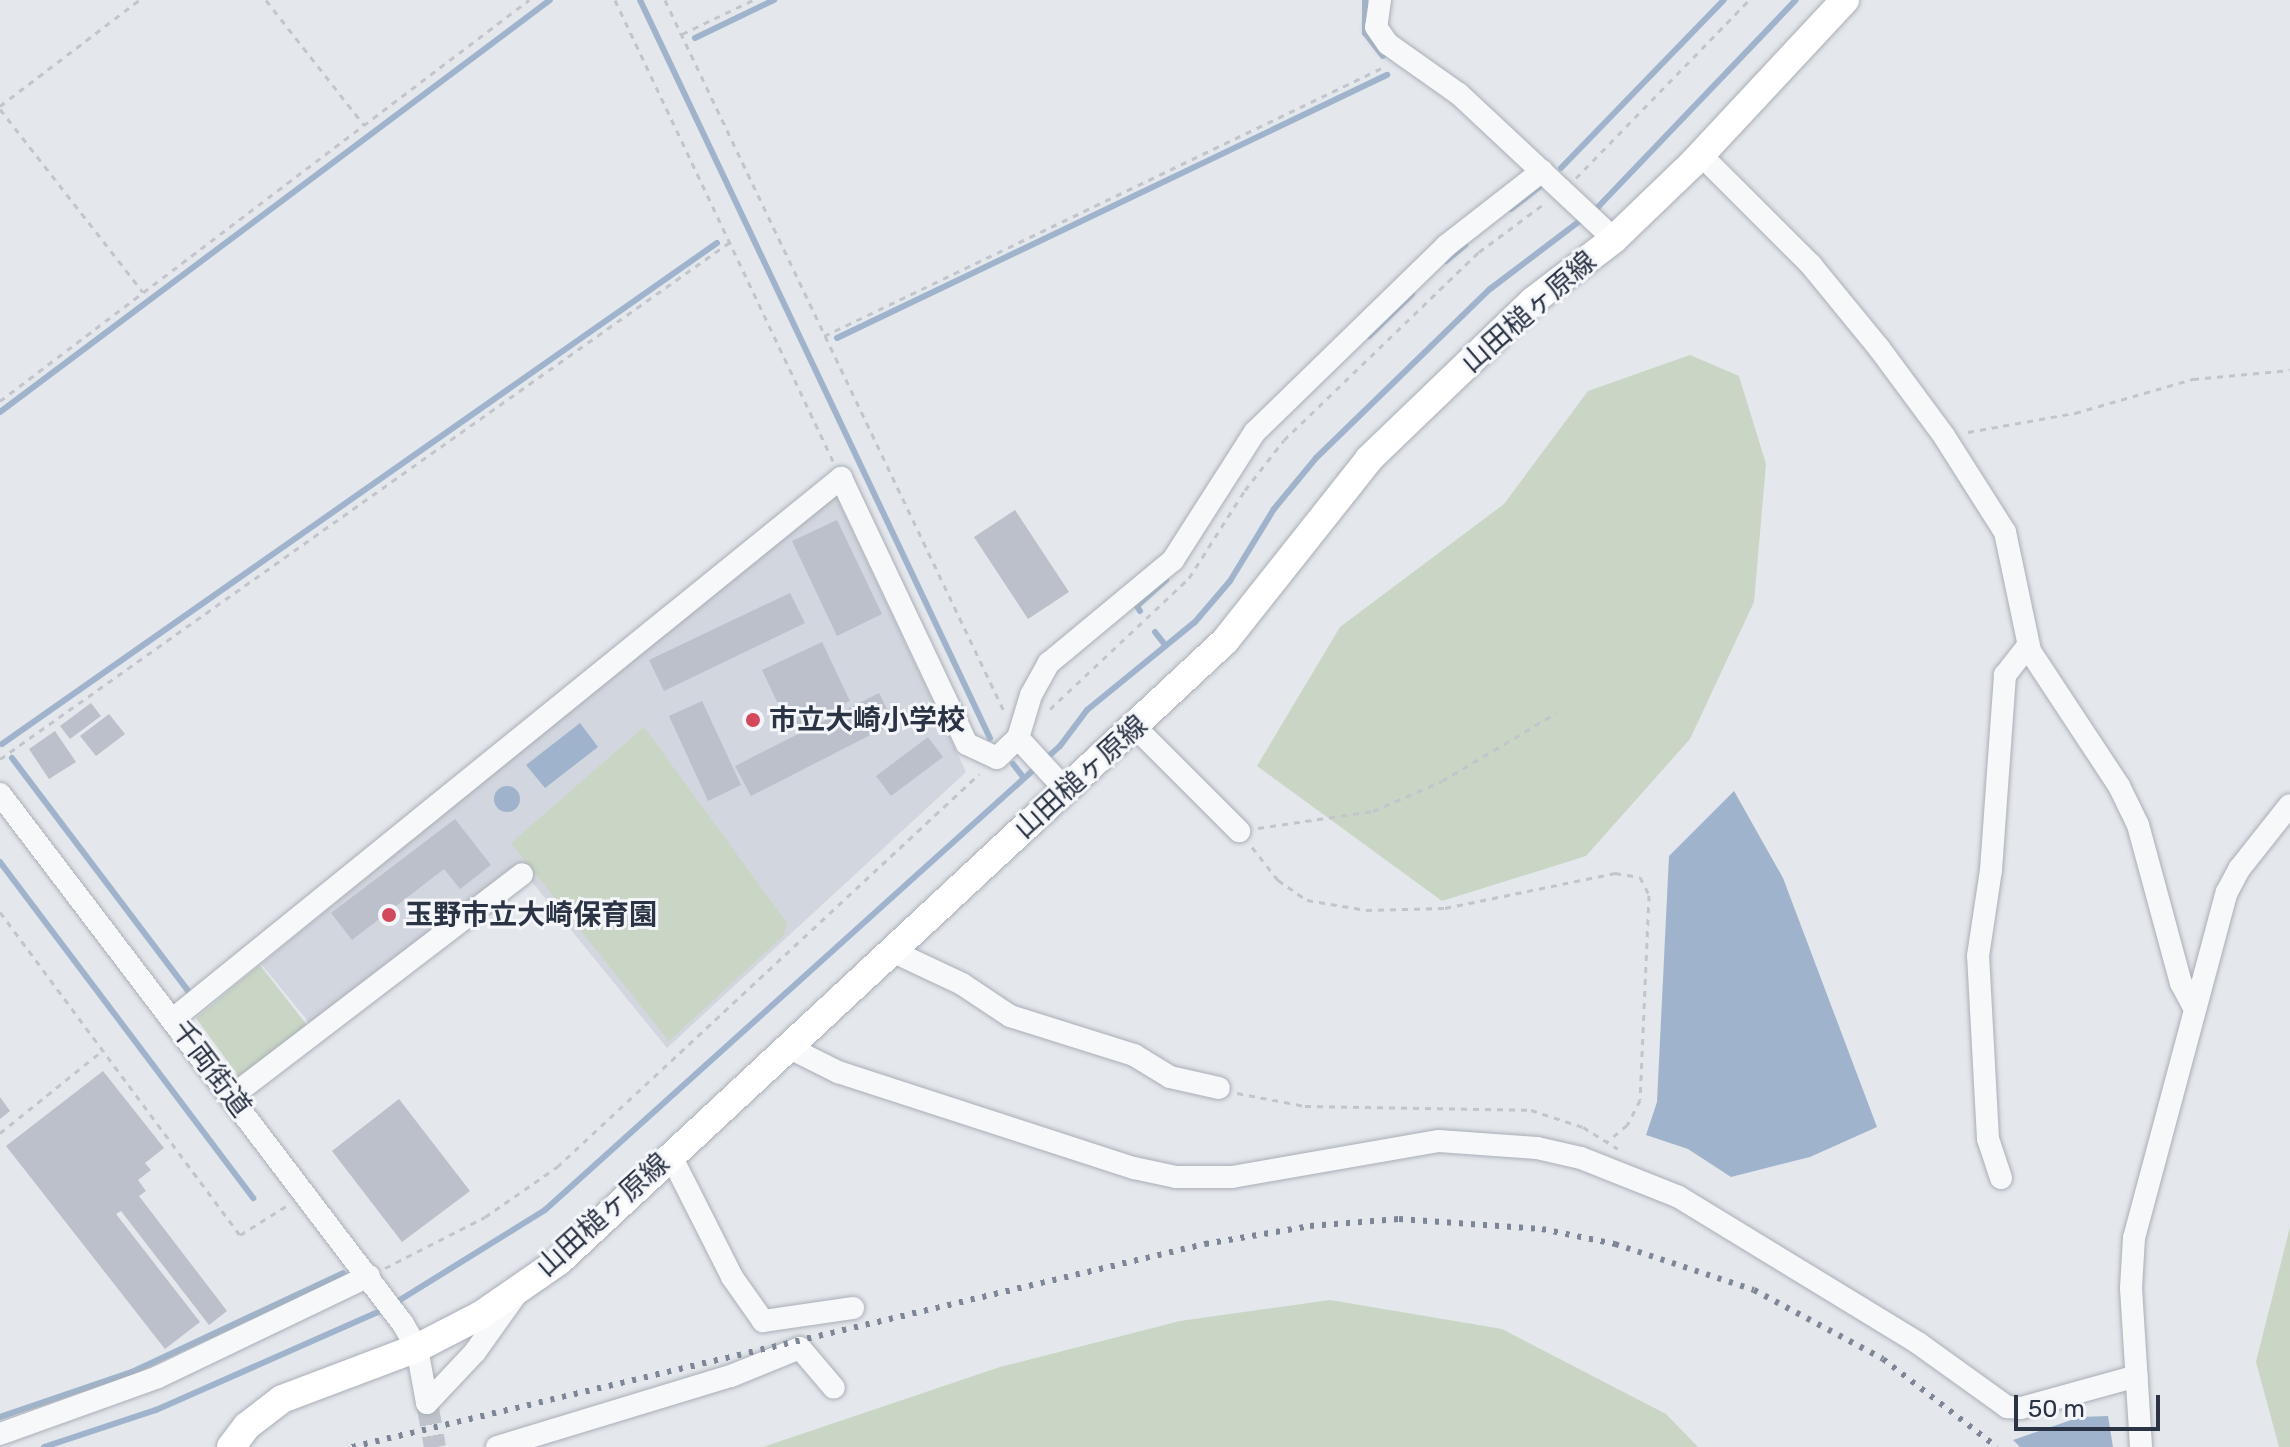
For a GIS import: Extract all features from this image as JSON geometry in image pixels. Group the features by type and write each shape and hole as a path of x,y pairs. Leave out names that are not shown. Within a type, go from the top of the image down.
{"main road":[{"name":"山田槌ヶ原線","path":"231,1447 247,1426 282,1399 410,1336 523,1286 559,1261 786,1046 1136,728 1225,641 1369,459 1533,301 1701,155 1845,0"}],"street":[{"path":"1380,0 1376,27 1388,44 1459,94 1610,235"},
{"path":"1701,155 1811,265 1944,436 2005,532 2028,646 2138,825 2181,983 2193,1006"},
{"path":"1023,743 1031,695 1049,663 1173,560 1255,432 1446,246 1542,171"},
{"path":"173,1019 841,478 967,744 997,758 1023,743"},
{"path":"2001,1178 1988,1139 1978,956 1991,870 2005,675 2028,646"},
{"path":"1136,728 1239,831"},
{"path":"1023,743 1066,790"},
{"name":"千両街道","path":"0,794 373,1281 410,1336"},
{"path":"2141,1447 2131,1288 2134,1238 2193,1006 2227,892 2248,856 2290,805"},
{"path":"232,1096 522,874"},
{"path":"892,951 962,984 1010,1016 1134,1055 1170,1077 1219,1088"},
{"path":"786,1046 838,1072 1134,1168 1176,1177 1232,1177 1439,1141 1522,1146 1581,1158 1679,1197 1918,1343 2007,1407 2021,1408 2137,1376"},
{"path":"671,1156 732,1277 763,1321 853,1308"},
{"path":"0,1434 158,1377 373,1281"},
{"path":"410,1336 427,1403 475,1352 523,1286"},
{"path":"497,1447 717,1380 800,1348 834,1388"}],"path":[{"path":"139,0 0,108 144,292"},
{"path":"266,0 364,125"},
{"path":"0,401 529,0"},
{"path":"615,0 841,478"},
{"path":"665,0 824,336 1023,743 1189,578 1245,490 1284,440 1479,252 1569,194 1749,0"},
{"path":"682,34 753,0"},
{"path":"824,336 1406,57"},
{"path":"0,759 730,242"},
{"path":"1944,436 2075,413 2193,379 2290,370"},
{"path":"1239,831 1373,811 1442,781 1556,713"},
{"path":"373,1281 485,1217 557,1167 997,758"},
{"path":"1239,831 1278,880 1307,900 1328,906 1445,908 1615,873 1640,877 1649,895 1640,1100 1627,1125 1608,1141"},
{"path":"0,912 240,1235 306,1193"},
{"path":"0,1133 102,1051"},
{"path":"1219,1088 1305,1106 1512,1108 1559,1117 1608,1141 1630,1157"}],"shaded area":[{"path":"835,494 966,772 667,1048 519,866 312,1026 261,964"}],"green space":[{"path":"1690,355 1739,376 1766,464 1754,602 1690,739 1586,856 1442,901 1257,766 1340,627 1504,504 1588,391"},
{"path":"644,727 787,923 784,935 669,1041 511,843"},
{"path":"260,965 310,1029 242,1081 196,1018"},
{"path":"2290,1227 2290,1447 2279,1447 2256,1362"},
{"path":"1330,1300 1502,1329 1666,1414 1698,1447 763,1447 1000,1367 1180,1321"}],"water":[{"path":"580,723 598,747 545,788 526,765"},
{"path":"507,786 516,790 520,799 516,808 507,812 498,808 494,799 498,790"},
{"path":"1734,791 1783,878 1877,1127 1810,1157 1731,1177 1688,1149 1646,1135 1657,1102 1669,856"},
{"path":"2108,1416 2113,1447 2020,1447 2013,1440 2080,1417"}],"building":[{"path":"1015,510 1069,592 1028,619 974,537"},
{"path":"837,520 882,614 837,636 792,541"},
{"path":"790,593 805,623 664,691 649,660"},
{"path":"822,642 850,701 790,729 762,670"},
{"path":"879,693 894,723 751,796 735,766"},
{"path":"702,701 741,785 708,801 669,716"},
{"path":"91,703 101,716 70,739 60,726"},
{"path":"109,714 125,734 96,756 80,736"},
{"path":"55,731 76,762 49,779 29,749"},
{"path":"928,737 943,757 891,796 876,776"},
{"path":"455,819 491,865 460,889 444,869 352,940 331,913"},
{"path":"103,1071 164,1148 145,1163 151,1170 138,1180 146,1191 139,1196 227,1311 209,1325 121,1211 116,1214 200,1322 165,1349 6,1146"},
{"path":"0,1097 10,1111 0,1119"},
{"path":"399,1099 470,1191 402,1242 332,1151"}],"waterway":[{"path":"0,412 550,0"},
{"path":"640,0 990,738"},
{"path":"695,38 774,0"},
{"path":"1365,0 1365,33 1383,56"},
{"path":"1561,168 1724,0"},
{"path":"395,1303 545,1210 1060,746 1087,710 1195,622 1230,581 1274,509 1316,458 1490,289 1598,207 1796,0"},
{"path":"837,338 1387,75"},
{"path":"1511,209 1543,184"},
{"path":"2,744 717,243"},
{"path":"1446,261 1465,245"},
{"path":"1369,336 1412,294"},
{"path":"1140,611 1137,606 1166,580"},
{"path":"1155,632 1165,645"},
{"path":"12,758 191,995"},
{"path":"1013,764 1023,777"},
{"path":"0,862 253,1198"},
{"path":"0,1417 132,1372 343,1273"},
{"path":"44,1447 156,1410 385,1309"}],"tunnel":[{"path":"427,1403 435,1447"}],"railway":[{"path":"352,1447 1205,1244 1310,1226 1399,1219 1542,1229 1615,1244 1754,1290 1883,1359 1997,1447"}],"place":[{"name":"市立大崎小学校","path":"753,720"},
{"name":"玉野市立大崎保育園","path":"389,915"}]}
